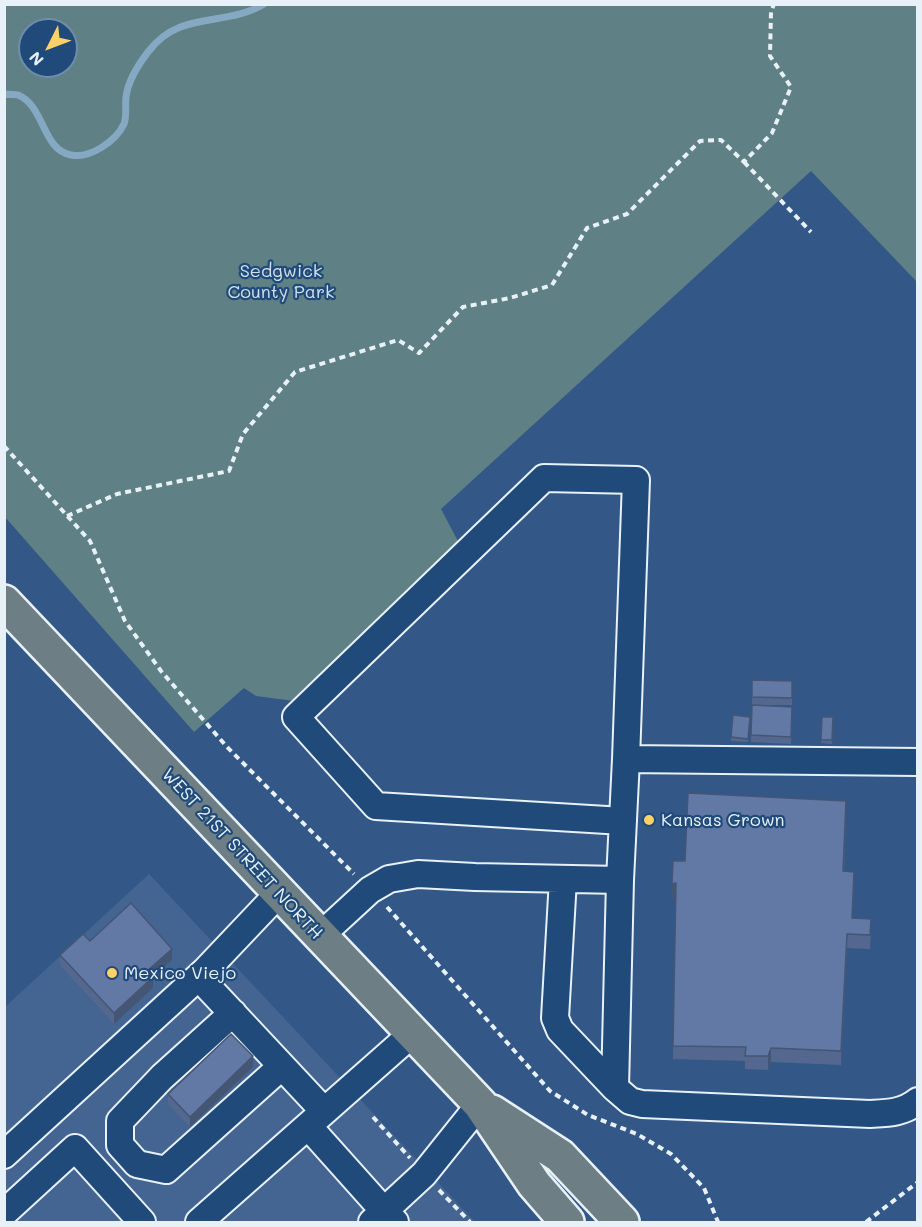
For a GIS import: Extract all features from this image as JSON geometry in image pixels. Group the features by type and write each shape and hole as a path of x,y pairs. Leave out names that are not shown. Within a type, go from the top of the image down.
{"main road":[{"name":"WEST 21ST STREET NORTH","path":"4,602 480,1104 534,1184 567,1222"},
{"name":"WEST 21ST STREET NORTH","path":"480,1104 560,1156 622,1222"}],"lane":[{"path":"615,1088 620,880 623,820 626,759 636,480 544,478 296,717 376,806 623,820"},
{"path":"626,759 918,762"},
{"path":"320,936 370,890 389,879 418,874 620,880"},
{"path":"563,879 555,1018 560,1030 630,1101 642,1104 870,1114 895,1113 911,1107 918,1101"},
{"path":"4,1155 206,970 279,893"},
{"path":"206,970 208,987 282,1066 384,1219 424,1174 480,1104"},
{"path":"233,1013 162,1077 120,1121 120,1145 137,1164 166,1170 282,1066"},
{"path":"199,1222 413,1033"},
{"path":"7,1214 75,1148 142,1222"}],"path":[{"path":"744,162 772,133 791,87 770,56 771,12 774,4"},
{"path":"67,516 117,494 229,471 243,434 296,372 398,340 419,353 463,307 510,298 552,285 586,228 627,214 700,141 722,140 811,232"},
{"path":"4,446 90,541 125,621 161,671 226,747 370,890 550,1091 588,1115 637,1134 671,1154 704,1188 718,1222"},
{"path":"866,1222 918,1182"}],"shaded area":[{"path":"149,874 475,1222 5,1222 5,1007"}],"green space":[{"name":"Sedgwick County Park","path":"4,5 917,5 917,282 811,171 441,509 460,545 294,701 256,696 244,688 194,732 5,517"}],"building":[{"path":"752,680 792,681 792,698 752,697"},
{"path":"752,705 792,707 791,737 751,735"},
{"path":"733,715 750,717 748,739 731,737"},
{"path":"822,717 833,717 832,740 821,740"},
{"path":"688,793 846,801 843,871 854,872 852,918 871,919 870,935 847,934 841,1051 771,1048 768,1056 745,1056 746,1047 673,1046 676,883 672,884 673,861 685,861"},
{"name":"Mexico Viejo","path":"131,903 172,949 147,971 153,977 114,1013 60,955 83,934 90,941"},
{"path":"231,1034 253,1056 190,1117 168,1094"}],"waterway":[{"path":"4,94 18,95 27,101 34,108 54,145 62,151 78,156 86,154 109,142 124,124 126,97 131,79 144,57 161,39 189,24 234,16 264,4"}],"place":[{"name":"Kansas Grown","path":"649,820"},
{"name":"Mexico Viejo","path":"112,973"}]}
